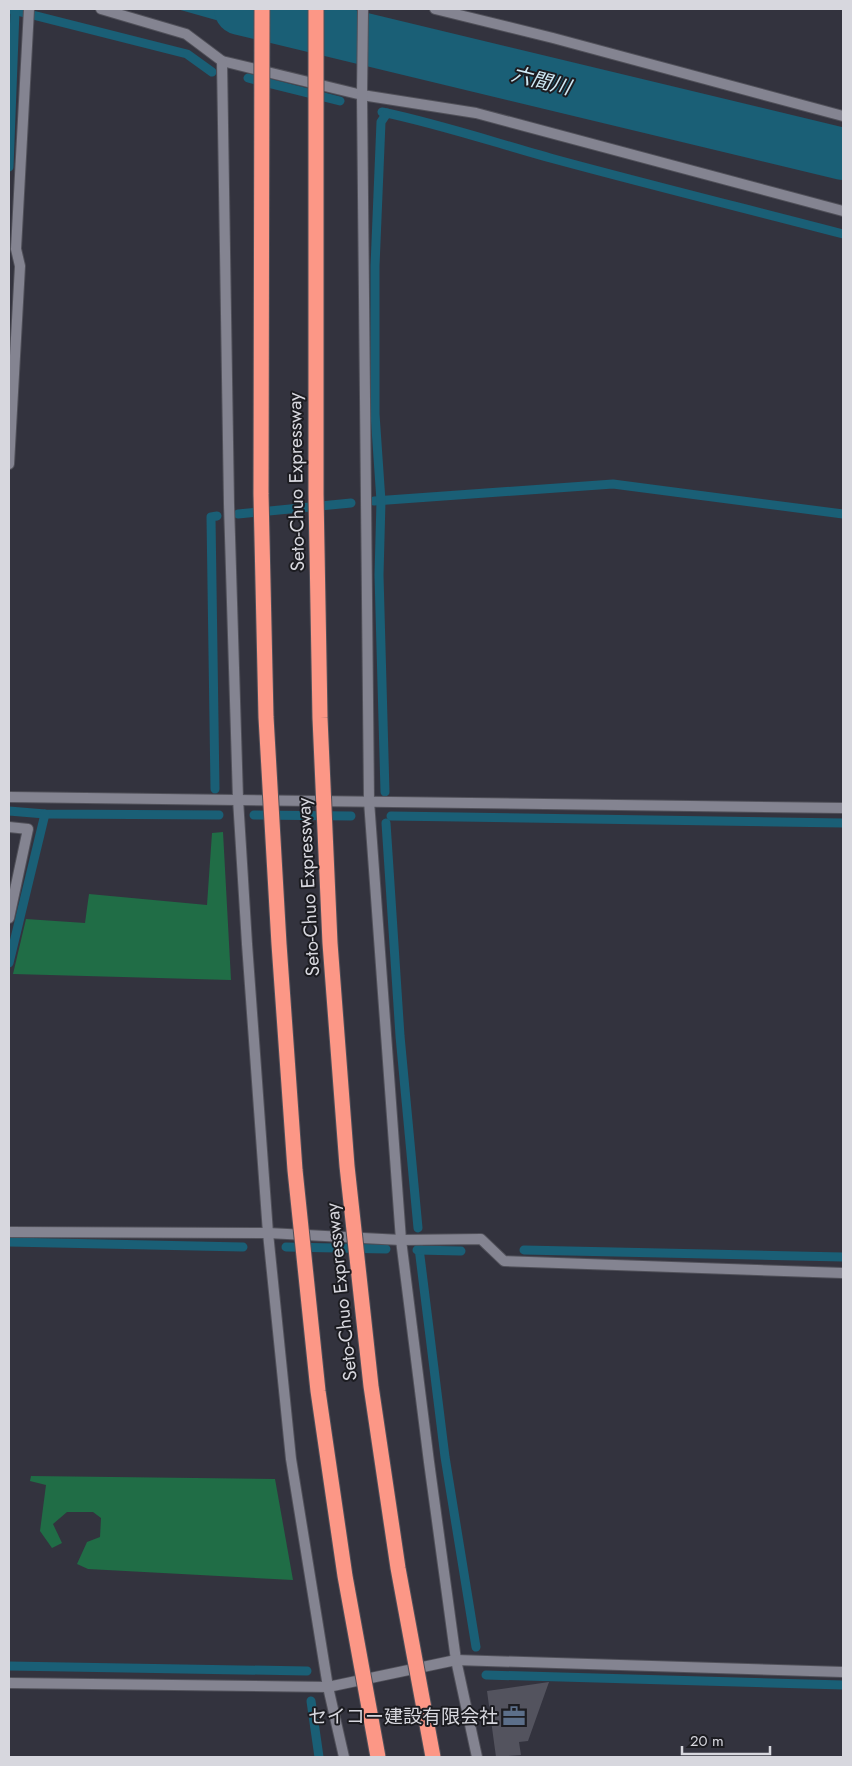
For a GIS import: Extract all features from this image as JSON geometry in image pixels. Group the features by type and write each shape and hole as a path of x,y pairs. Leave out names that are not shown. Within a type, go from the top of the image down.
{"highway":[{"name":"Seto-Chuo Expressway","path":"262,9 261,494 266,717 279,944 295,1170 318,1391 345,1576 378,1757"},
{"name":"Seto-Chuo Expressway","path":"316,9 316,494 320,718 330,943 347,1166 371,1386 398,1568 433,1757"}],"street":[{"path":"9,464 10,416 20,266 16,249 29,9"},
{"path":"101,9 186,34 222,61 362,96 476,113 843,211"},
{"path":"363,9 362,96 369,801 401,1240 456,1660 477,1757"},
{"path":"435,9 553,38 843,116"},
{"path":"222,61 229,504 238,799 246,944 268,1233 291,1459 328,1687 344,1757"},
{"path":"9,797 843,808"},
{"path":"9,827 28,829 9,918"},
{"path":"9,1232 268,1233 401,1240 481,1239 504,1261 843,1273"},
{"path":"9,1683 328,1687 456,1660 843,1672"}],"green space":[{"path":"223,832 231,980 13,974 26,919 85,923 89,894 207,905 212,833"},
{"path":"31,1476 275,1479 293,1580 88,1569 77,1564 87,1542 100,1537 101,1518 93,1512 67,1512 53,1524 62,1543 52,1548 40,1531 46,1485 30,1481"}],"water":[{"path":"177,9 231,9 230,24"}],"building":[{"name":"セイコー建設有限会社","path":"549,1682 528,1741 519,1742 521,1755 496,1757 487,1691"}],"waterway":[{"path":"9,9 187,54 212,72"},
{"name":"六間川","path":"240,9 843,154"},
{"path":"9,167 15,11"},
{"path":"248,78 340,101"},
{"path":"382,112 447,128 590,169 843,234"},
{"path":"385,792 379,575 381,501 375,414 375,266 381,122 387,113"},
{"path":"374,501 613,484 843,514"},
{"path":"238,514 351,503"},
{"path":"215,789 211,517 217,516"},
{"path":"9,811 45,814 219,815"},
{"path":"9,963 45,814"},
{"path":"254,815 351,816"},
{"path":"391,816 843,823"},
{"path":"386,823 400,1036 418,1228"},
{"path":"9,1242 243,1247"},
{"path":"286,1247 386,1249"},
{"path":"419,1248 445,1457 476,1647"},
{"path":"417,1250 461,1251"},
{"path":"524,1250 843,1257"},
{"path":"9,1666 307,1671"},
{"path":"486,1675 843,1685"},
{"path":"311,1701 319,1757"}],"place":[{"name":"セイコー建設有限会社","path":"514,1716"}]}
